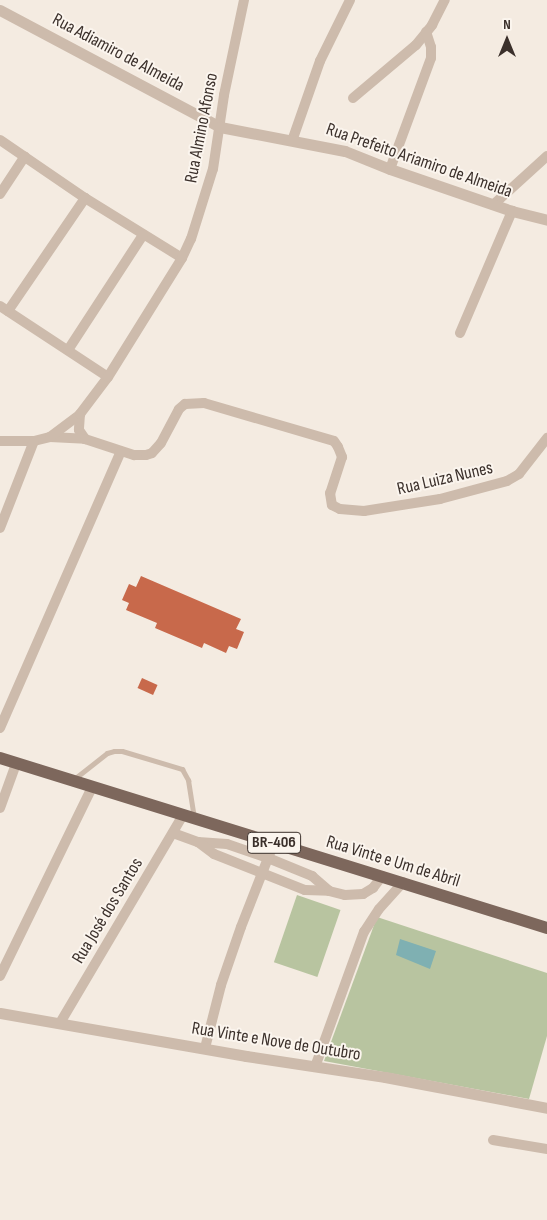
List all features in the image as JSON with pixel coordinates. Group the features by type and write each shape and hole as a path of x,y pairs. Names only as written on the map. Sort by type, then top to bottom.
{"main road":[{"name":"Rua Vinte e Um de Abril","path":"0,758 547,928"}],"street":[{"name":"Rua Almino Afonso","path":"50,437 80,414 108,377 182,258 207,188 244,0"},
{"path":"292,141 320,61 350,0"},
{"path":"353,98 398,61 426,32 445,0"},
{"name":"Rua Adiamiro de Almeida","path":"0,10 220,127"},
{"path":"390,169 431,58 431,47 426,32"},
{"name":"Rua Prefeito Ariamiro de Almeida","path":"220,127 345,151 512,212 547,220"},
{"path":"0,140 85,198 182,258"},
{"path":"0,194 25,156"},
{"path":"493,205 547,156"},
{"path":"85,198 4,309 108,377"},
{"path":"460,332 512,212"},
{"path":"68,350 143,235"},
{"name":"Rua Luiza Nunes","path":"121,451 134,455 152,453 161,443 179,409 185,404 204,403 334,441 342,457 330,493 332,505 340,509 364,511 405,506 507,481 517,476 547,438"},
{"path":"80,414 79,430 85,440"},
{"path":"0,441 34,441 50,437 85,440 121,451 0,728"},
{"path":"0,528 34,441"},
{"path":"0,808 16,764"},
{"path":"0,976 92,787"},
{"name":"Rua José dos Santos","path":"60,1023 173,833 188,817"},
{"path":"173,833 198,842 227,844 268,858 312,876 329,891"},
{"path":"198,842 214,854 306,890 329,891 346,895 363,894 373,888 382,876"},
{"path":"205,1048 221,986 274,843"},
{"path":"315,1067 364,932 379,909 403,882"},
{"name":"Rua Vinte e Nove de Outubro","path":"0,1013 315,1067 385,1077 547,1108"},
{"path":"493,1140 547,1149"}],"lane":[{"path":"72,781 108,753 114,751 122,751 182,769 188,780 188,817"}],"green space":[{"path":"297,895 340,910 317,977 274,962"},
{"path":"377,917 547,973 547,1036 529,1099 324,1061"}],"water":[{"path":"400,939 436,951 430,969 396,955"}],"building":[{"path":"141,576 241,619 236,629 244,632 237,649 229,646 226,653 204,643 202,648 155,628 157,623 126,610 129,603 122,600 129,584 136,587"},
{"path":"142,678 158,685 153,695 138,688"}]}
